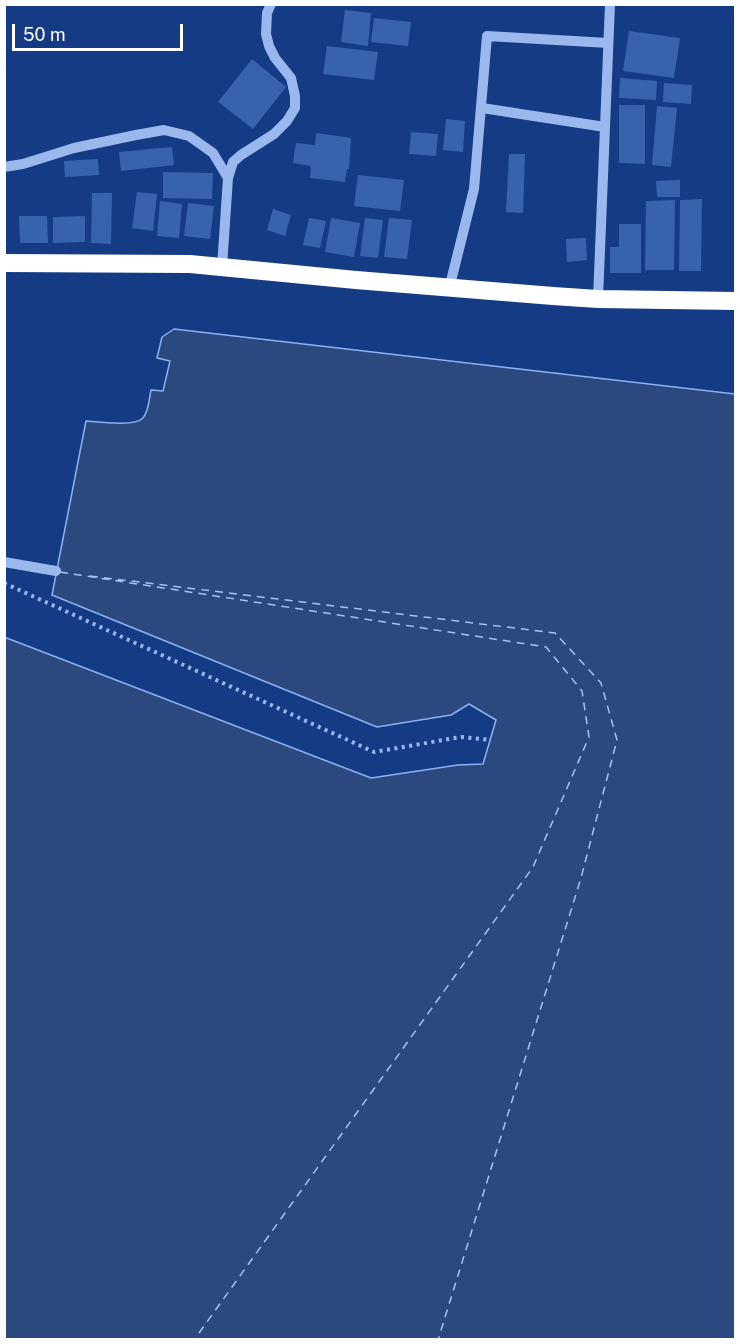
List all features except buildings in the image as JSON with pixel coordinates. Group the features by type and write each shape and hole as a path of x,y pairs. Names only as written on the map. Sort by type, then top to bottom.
{"highway":[{"path":"4,263 190,264 449,289 598,298 735,301"}],"street":[{"path":"222,267 228,178 233,162 274,134 295,108 291,78 275,58 266,34 267,13 271,4"},
{"path":"598,298 610,4"},
{"path":"449,289 474,189 487,36 608,43"},
{"path":"482,108 605,127"},
{"path":"4,167 23,164 74,148 164,130 189,136 213,153 228,178"},
{"path":"4,562 56,572"}],"path":[{"path":"4,583 374,752 461,737 491,740"}],"water":[{"path":"174,329 735,394 735,1339 5,1339 4,637 371,778 458,765 483,764 496,720 469,704 451,715 377,727 52,595 86,421 125,423 139,421 143,418 148,408 151,390 163,391 170,361 157,358 162,337"}],"ferry route":[{"path":"60,572 546,647 582,691 589,737 533,867 194,1340"},
{"path":"90,576 555,633 601,683 617,740 581,878 438,1340"}]}
